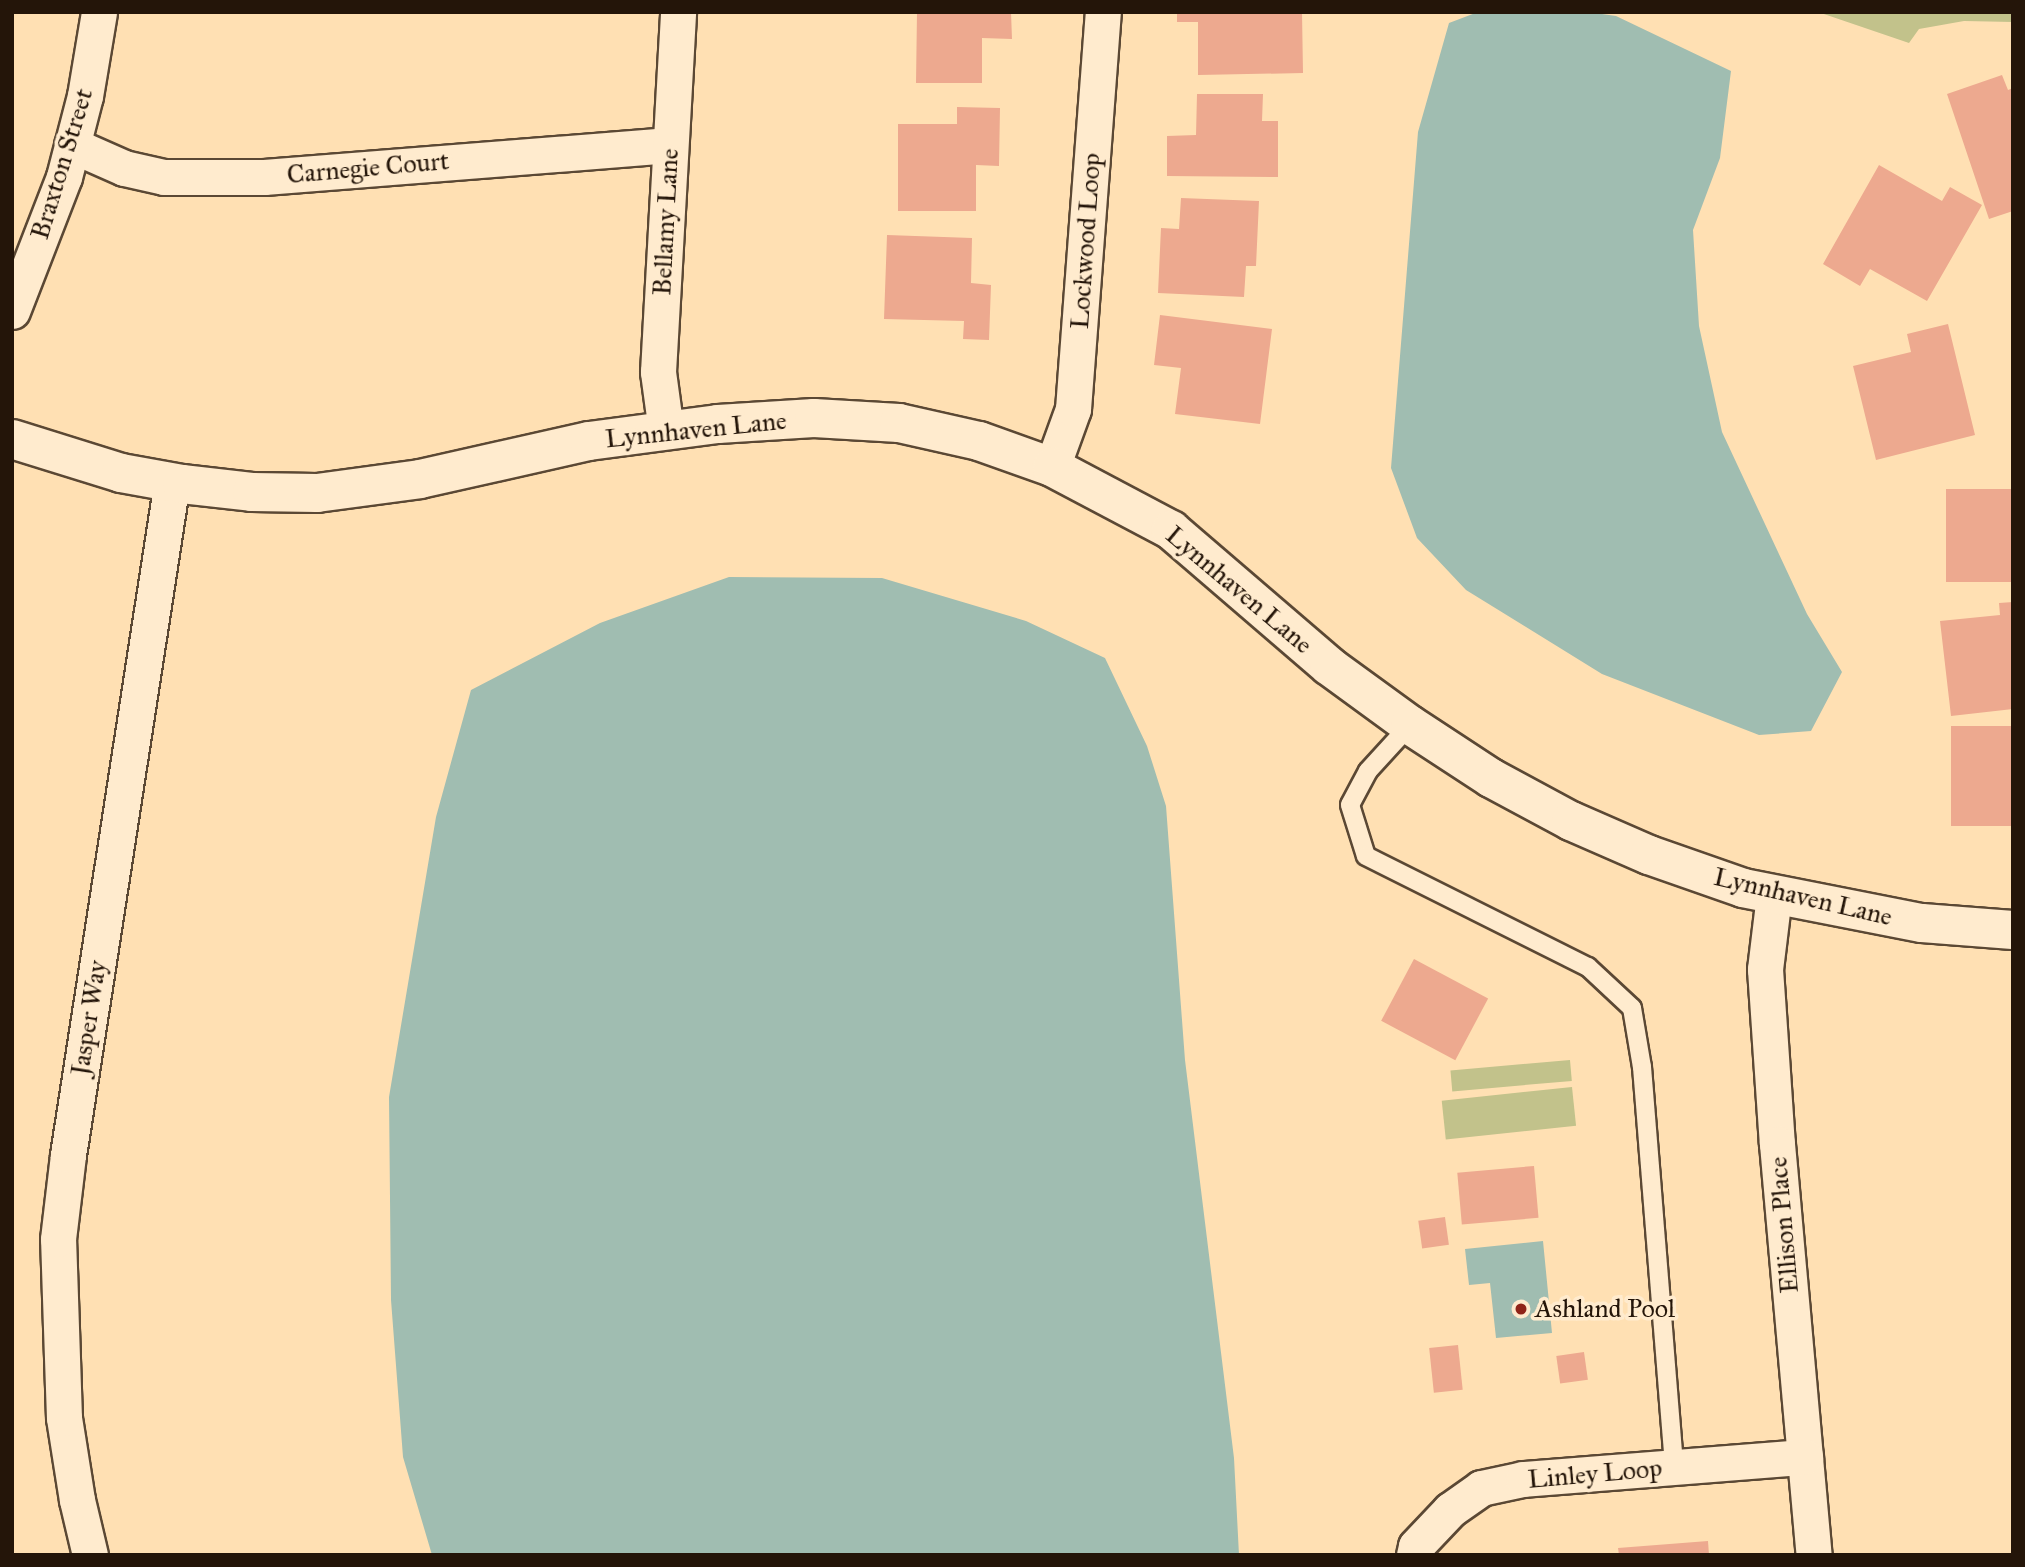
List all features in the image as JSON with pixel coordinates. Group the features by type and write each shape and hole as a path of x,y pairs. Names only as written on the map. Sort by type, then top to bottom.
{"street":[{"name":"Braxton Street","path":"12,312 64,177 85,96 99,12"},
{"name":"Bellamy Lane","path":"666,431 658,372 678,12"},
{"name":"Lockwood Loop","path":"1052,467 1073,409 1103,12"},
{"name":"Carnegie Court","path":"72,145 124,168 164,177 264,177 670,145"},
{"name":"Lynnhaven Lane","path":"12,439 121,473 252,492 317,494 373,487 576,443 718,424 814,418 900,423 979,441 1052,467 1171,530 1329,666 1410,725 1491,778 1571,821 1649,855 1743,888 1922,923 2013,930"},
{"name":"Jasper Way","path":"90,1555 76,1500 64,1418 58,1239 68,1155 173,482"},
{"name":"Ellison Place","path":"1774,895 1765,969 1777,1144 1814,1555"},
{"name":"Linley Loop","path":"1414,1555 1416,1546 1450,1510 1481,1488 1523,1479 1805,1457"}],"lane":[{"path":"1410,725 1368,771 1350,805 1366,856 1588,967 1632,1008 1642,1067 1674,1467"}],"green space":[{"path":"1818,12 2013,12 2013,22 1964,21 1919,29 1909,43"},
{"path":"1570,1060 1572,1081 1452,1091 1450,1070"},
{"path":"1572,1087 1576,1126 1446,1139 1442,1101"}],"shaded area":[{"path":"1478,12 1588,12 1616,16 1731,71 1720,158 1693,230 1699,326 1722,432 1807,614 1842,672 1811,731 1759,735 1602,674 1466,590 1417,538 1391,468 1418,132 1449,23"},
{"path":"729,577 882,578 1026,621 1105,658 1147,746 1166,806 1185,1060 1234,1458 1239,1555 432,1555 403,1457 391,1300 389,1097 436,817 471,690 600,623"},
{"name":"Ashland Pool","path":"1543,1241 1552,1333 1496,1338 1490,1283 1469,1285 1465,1249"}],"building":[{"path":"917,12 1011,12 1012,39 982,38 982,83 916,83"},
{"path":"1177,12 1302,12 1303,73 1198,75 1198,22 1177,22"},
{"path":"2002,75 2008,90 2013,88 2013,211 1989,219 1947,94"},
{"path":"1197,94 1263,94 1262,121 1278,121 1278,177 1167,176 1167,136 1196,135"},
{"path":"957,107 1000,108 999,166 976,165 976,211 898,211 898,124 957,124"},
{"path":"1879,165 1942,201 1950,187 1982,205 1927,301 1870,269 1860,286 1823,264"},
{"path":"1181,198 1259,201 1256,266 1246,266 1244,297 1158,293 1161,228 1179,229"},
{"path":"887,235 972,238 971,283 991,285 989,340 963,339 964,321 884,319"},
{"path":"1160,315 1272,329 1260,424 1175,414 1181,368 1154,365"},
{"path":"1948,324 1975,435 1876,460 1853,366 1911,352 1907,334"},
{"path":"1946,489 2013,489 2013,582 1946,582"},
{"path":"2013,602 2013,709 1951,716 1940,621 2000,615 1999,603"},
{"path":"1951,726 2013,726 2013,826 1951,826"},
{"path":"1414,959 1488,998 1455,1060 1381,1021"},
{"path":"1534,1166 1539,1218 1462,1225 1457,1173"},
{"path":"1445,1217 1449,1245 1422,1248 1418,1221"},
{"path":"1458,1345 1463,1390 1434,1393 1429,1348"},
{"path":"1584,1352 1588,1380 1560,1384 1556,1356"},
{"path":"1708,1541 1709,1555 1619,1555 1618,1548"}],"place":[{"name":"Ashland Pool","path":"1521,1309"}]}
